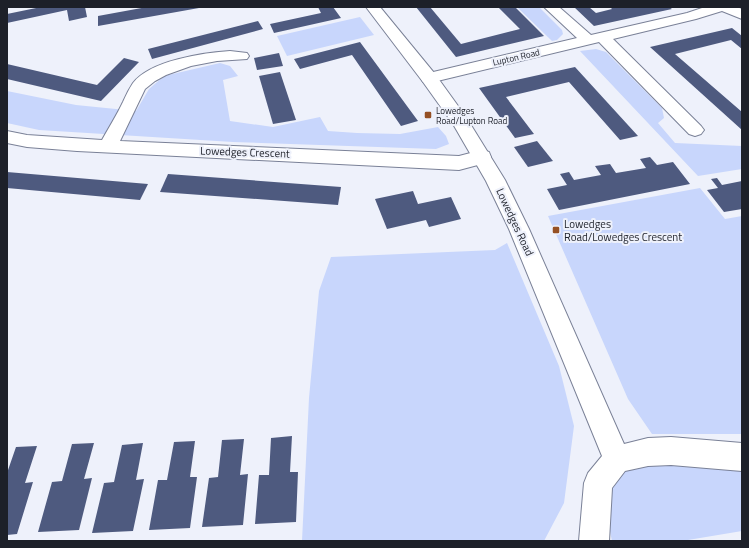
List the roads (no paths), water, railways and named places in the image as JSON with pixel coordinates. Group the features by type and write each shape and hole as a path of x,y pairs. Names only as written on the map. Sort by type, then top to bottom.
{"street":[{"name":"Lowedges Road","path":"374,7 430,78 460,121 482,157 519,229 616,458"},
{"path":"551,7 595,39 695,130"},
{"name":"Lupton Road","path":"430,78 691,16 719,7"},
{"path":"726,7 742,15"},
{"path":"108,146 140,85 150,76 173,66 216,56 231,54 241,56"},
{"name":"Lowedges Crescent","path":"7,137 27,141 108,146 459,162 482,157"},
{"path":"594,541 598,483 616,458 648,452 671,451 742,457"}],"place":[{"name":"Lowedges Road/Lupton Road","path":"428,115"},
{"name":"Lowedges Road/Lowedges Crescent","path":"556,230"}]}
